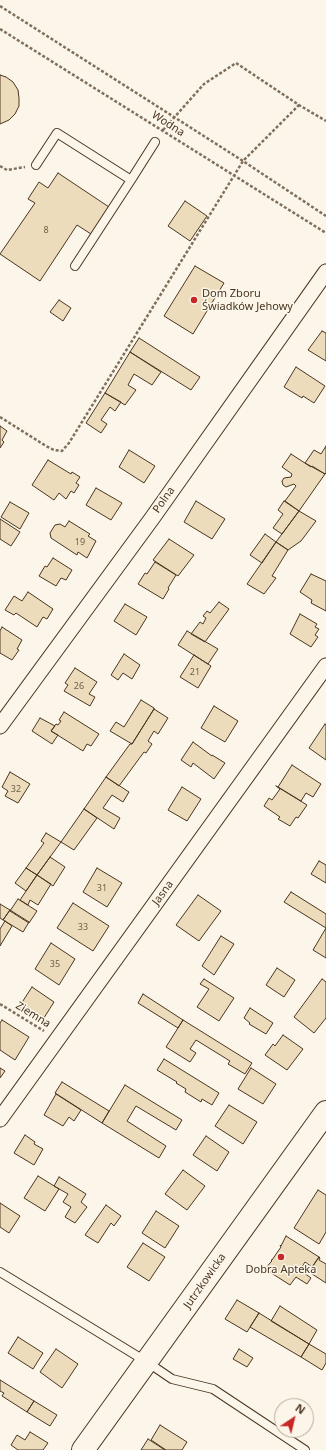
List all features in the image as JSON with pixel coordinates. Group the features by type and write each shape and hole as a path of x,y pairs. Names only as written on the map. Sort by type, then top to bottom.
{"main road":[{"name":"Jutrzkowicka","path":"84,1450 326,1112"}],"street":[{"name":"Polna","path":"0,726 157,510 326,272"},
{"name":"Jasna","path":"0,1119 326,666"}],"lane":[{"path":"36,166 57,133 131,180"},
{"path":"75,266 155,142"},
{"path":"0,1272 147,1362 172,1379 212,1389 305,1450"}],"path":[{"path":"0,6 175,117 326,216"},
{"name":"Wodna","path":"0,29 163,130 234,177 326,233"},
{"path":"163,130 204,84 236,63 326,121"},
{"path":"0,417 54,450 62,450 69,443 243,161 299,105"},
{"path":"0,166 7,170 36,166"},
{"name":"Ziemna","path":"0,1004 57,1040"}],"building":[{"path":"0,75 13,82 18,90 19,106 15,114 9,120 0,124"},
{"path":"58,173 109,207 91,234 77,225 40,281 0,254 35,203 28,199 39,182 48,188"},
{"path":"185,201 207,216 190,241 168,226"},
{"name":"Dom Zboru Świadków Jehowy","path":"195,266 224,283 193,334 164,316"},
{"path":"59,300 71,308 63,321 50,312"},
{"path":"322,331 326,333 326,361 308,350"},
{"path":"139,338 200,377 191,390 130,352"},
{"path":"130,352 161,372 152,385 134,374 128,385 136,390 125,405 105,393"},
{"path":"296,367 325,386 314,403 303,396 302,398 284,387"},
{"path":"105,393 121,402 115,411 110,407 101,420 107,424 101,433 86,423"},
{"path":"0,426 7,431 2,440 4,442 0,448"},
{"path":"326,446 325,474 305,463 314,450 321,454"},
{"path":"129,450 155,466 144,483 119,467"},
{"path":"291,454 325,474 299,511 285,501 296,486 294,484 286,487 283,485 282,481 284,478 291,477 292,474 282,467"},
{"path":"48,460 71,474 72,472 80,477 76,483 79,485 74,493 71,491 66,499 59,493 54,500 32,485"},
{"path":"96,488 122,503 111,520 86,505"},
{"path":"196,501 225,519 212,539 184,522"},
{"path":"284,501 299,511 282,534 273,528 283,514 278,510"},
{"path":"10,502 29,513 20,529 1,517"},
{"path":"299,511 316,521 301,541 288,550 276,542"},
{"path":"0,519 20,532 11,546 0,539"},
{"path":"69,521 90,534 88,536 96,541 87,558 78,552 77,555 51,538 50,533 55,525 60,524 65,527"},
{"path":"265,534 276,542 262,563 250,555"},
{"path":"169,539 194,555 178,576 153,560"},
{"path":"276,542 288,550 272,576 276,578 264,594 247,584"},
{"path":"53,558 72,570 66,580 61,578 56,586 39,576 45,566 47,567"},
{"path":"155,562 176,575 163,599 138,584"},
{"path":"311,574 326,581 326,611 311,603 312,600 300,592"},
{"path":"28,592 53,609 47,619 43,617 37,627 16,613 14,615 5,610 14,596 22,601"},
{"path":"219,602 229,609 205,642 191,634 200,622 203,624 206,618 203,616 207,611 210,613"},
{"path":"125,604 147,617 136,635 114,621"},
{"path":"300,614 317,624 315,627 319,629 315,635 318,637 311,647 290,634"},
{"path":"2,627 22,640 17,649 19,650 12,660 0,653 0,631"},
{"path":"187,631 218,649 208,664 178,645"},
{"path":"124,654 140,665 132,679 123,673 118,680 111,675"},
{"path":"194,655 211,666 198,688 180,677"},
{"path":"75,668 97,682 89,694 95,697 90,706 64,691 68,685 65,683"},
{"path":"141,700 154,709 132,744 110,731 116,722 124,727"},
{"path":"214,706 238,721 225,742 201,728"},
{"path":"154,709 168,718 158,734 154,731 148,741 152,744 146,753 144,752 119,786 106,777 130,744 132,744"},
{"path":"64,712 99,734 91,746 87,744 83,751 51,731 56,724 58,725 61,721 59,720"},
{"path":"40,718 55,726 51,731 58,735 52,744 32,731"},
{"path":"325,724 326,725 326,760 309,748"},
{"path":"193,742 212,756 225,763 214,779 193,763 191,767 181,760"},
{"path":"292,765 321,784 313,797 306,793 301,801 278,787"},
{"path":"10,772 30,784 18,803 5,796 8,791 2,787"},
{"path":"106,777 129,792 123,802 112,795 103,808 120,818 114,829 84,809"},
{"path":"276,786 307,805 290,826 278,819 280,817 264,806 269,798 272,800 280,789"},
{"path":"182,787 201,799 187,821 168,810"},
{"path":"84,809 97,818 74,850 61,842"},
{"path":"46,833 61,842 37,875 26,868 44,843 41,841"},
{"path":"50,857 65,867 53,886 37,875"},
{"path":"319,861 326,865 326,883 311,874"},
{"path":"26,868 37,875 26,891 15,883"},
{"path":"97,868 122,883 107,907 83,892"},
{"path":"37,875 51,884 38,905 30,900 28,905 20,900"},
{"path":"291,892 326,914 326,928 284,902"},
{"path":"198,895 221,911 199,941 176,925"},
{"path":"18,899 37,911 29,923 10,911"},
{"path":"73,903 109,926 93,951 57,928"},
{"path":"0,904 10,910 3,920 0,918"},
{"path":"10,910 29,922 23,932 3,920"},
{"path":"5,921 12,926 0,946 0,929"},
{"path":"326,928 326,958 313,950"},
{"path":"221,936 234,944 214,975 202,966"},
{"path":"51,943 75,959 59,985 35,969"},
{"path":"277,968 295,980 284,997 266,985"},
{"path":"204,979 234,998 219,1021 197,1007 209,989 200,984"},
{"path":"322,979 326,982 326,1018 314,1033 294,1017"},
{"path":"32,987 54,1002 42,1021 19,1007"},
{"path":"143,994 183,1020 178,1028 138,1003"},
{"path":"250,1008 273,1023 266,1034 249,1024 250,1023 244,1018"},
{"path":"2,1020 29,1037 15,1060 0,1050 0,1023"},
{"path":"183,1020 252,1063 245,1074 228,1064 230,1061 196,1040 190,1049 196,1053 190,1062 166,1047"},
{"path":"283,1035 303,1049 287,1070 265,1055 273,1044 275,1046"},
{"path":"164,1059 219,1093 212,1105 202,1099 201,1102 185,1092 186,1089 157,1070"},
{"path":"0,1068 5,1071 0,1078"},
{"path":"251,1068 276,1084 263,1104 238,1089"},
{"path":"62,1082 109,1111 102,1123 55,1093"},
{"path":"125,1085 182,1120 176,1130 136,1106 127,1121 166,1146 159,1158 102,1123"},
{"path":"56,1094 81,1110 74,1121 69,1117 63,1126 44,1115"},
{"path":"229,1105 257,1122 243,1144 215,1126"},
{"path":"25,1135 35,1142 34,1144 43,1149 34,1165 14,1153"},
{"path":"206,1136 229,1152 217,1171 193,1155"},
{"path":"183,1170 205,1186 187,1210 165,1194"},
{"path":"38,1176 59,1189 45,1211 24,1198"},
{"path":"59,1177 86,1194 81,1202 87,1207 75,1223 65,1217 71,1207 63,1202 68,1194 54,1186"},
{"path":"318,1190 326,1195 326,1232 319,1244 294,1228"},
{"path":"0,1203 20,1216 9,1233 0,1227"},
{"path":"106,1205 121,1216 114,1226 111,1223 98,1243 85,1235"},
{"path":"156,1211 179,1226 165,1248 142,1233"},
{"path":"286,1236 319,1257 312,1267 305,1262 300,1270 311,1278 307,1284 296,1277 290,1285 265,1269 281,1247 280,1245 281,1246"},
{"path":"143,1243 165,1257 149,1281 127,1267"},
{"path":"319,1257 319,1260 326,1264 326,1283 309,1272"},
{"path":"237,1300 259,1313 247,1332 225,1319"},
{"path":"280,1306 317,1330 309,1344 271,1321"},
{"path":"259,1313 309,1344 301,1357 250,1327"},
{"path":"18,1337 43,1353 33,1369 8,1353"},
{"path":"309,1344 326,1354 326,1363 322,1370 301,1357"},
{"path":"56,1349 78,1364 62,1388 40,1372"},
{"path":"239,1349 253,1358 247,1367 233,1359"},
{"path":"0,1380 34,1401 27,1412 2,1396 4,1393 0,1391"},
{"path":"34,1401 57,1415 50,1426 27,1412"},
{"path":"160,1425 187,1442 182,1450 166,1450 151,1440"},
{"path":"30,1432 48,1443 43,1450 18,1450 11,1445 17,1435 25,1440"},
{"path":"148,1439 165,1450 141,1450"}],"place":[{"name":"Dom Zboru Świadków Jehowy","path":"194,300"},
{"name":"Dobra Apteka","path":"281,1257"}]}
